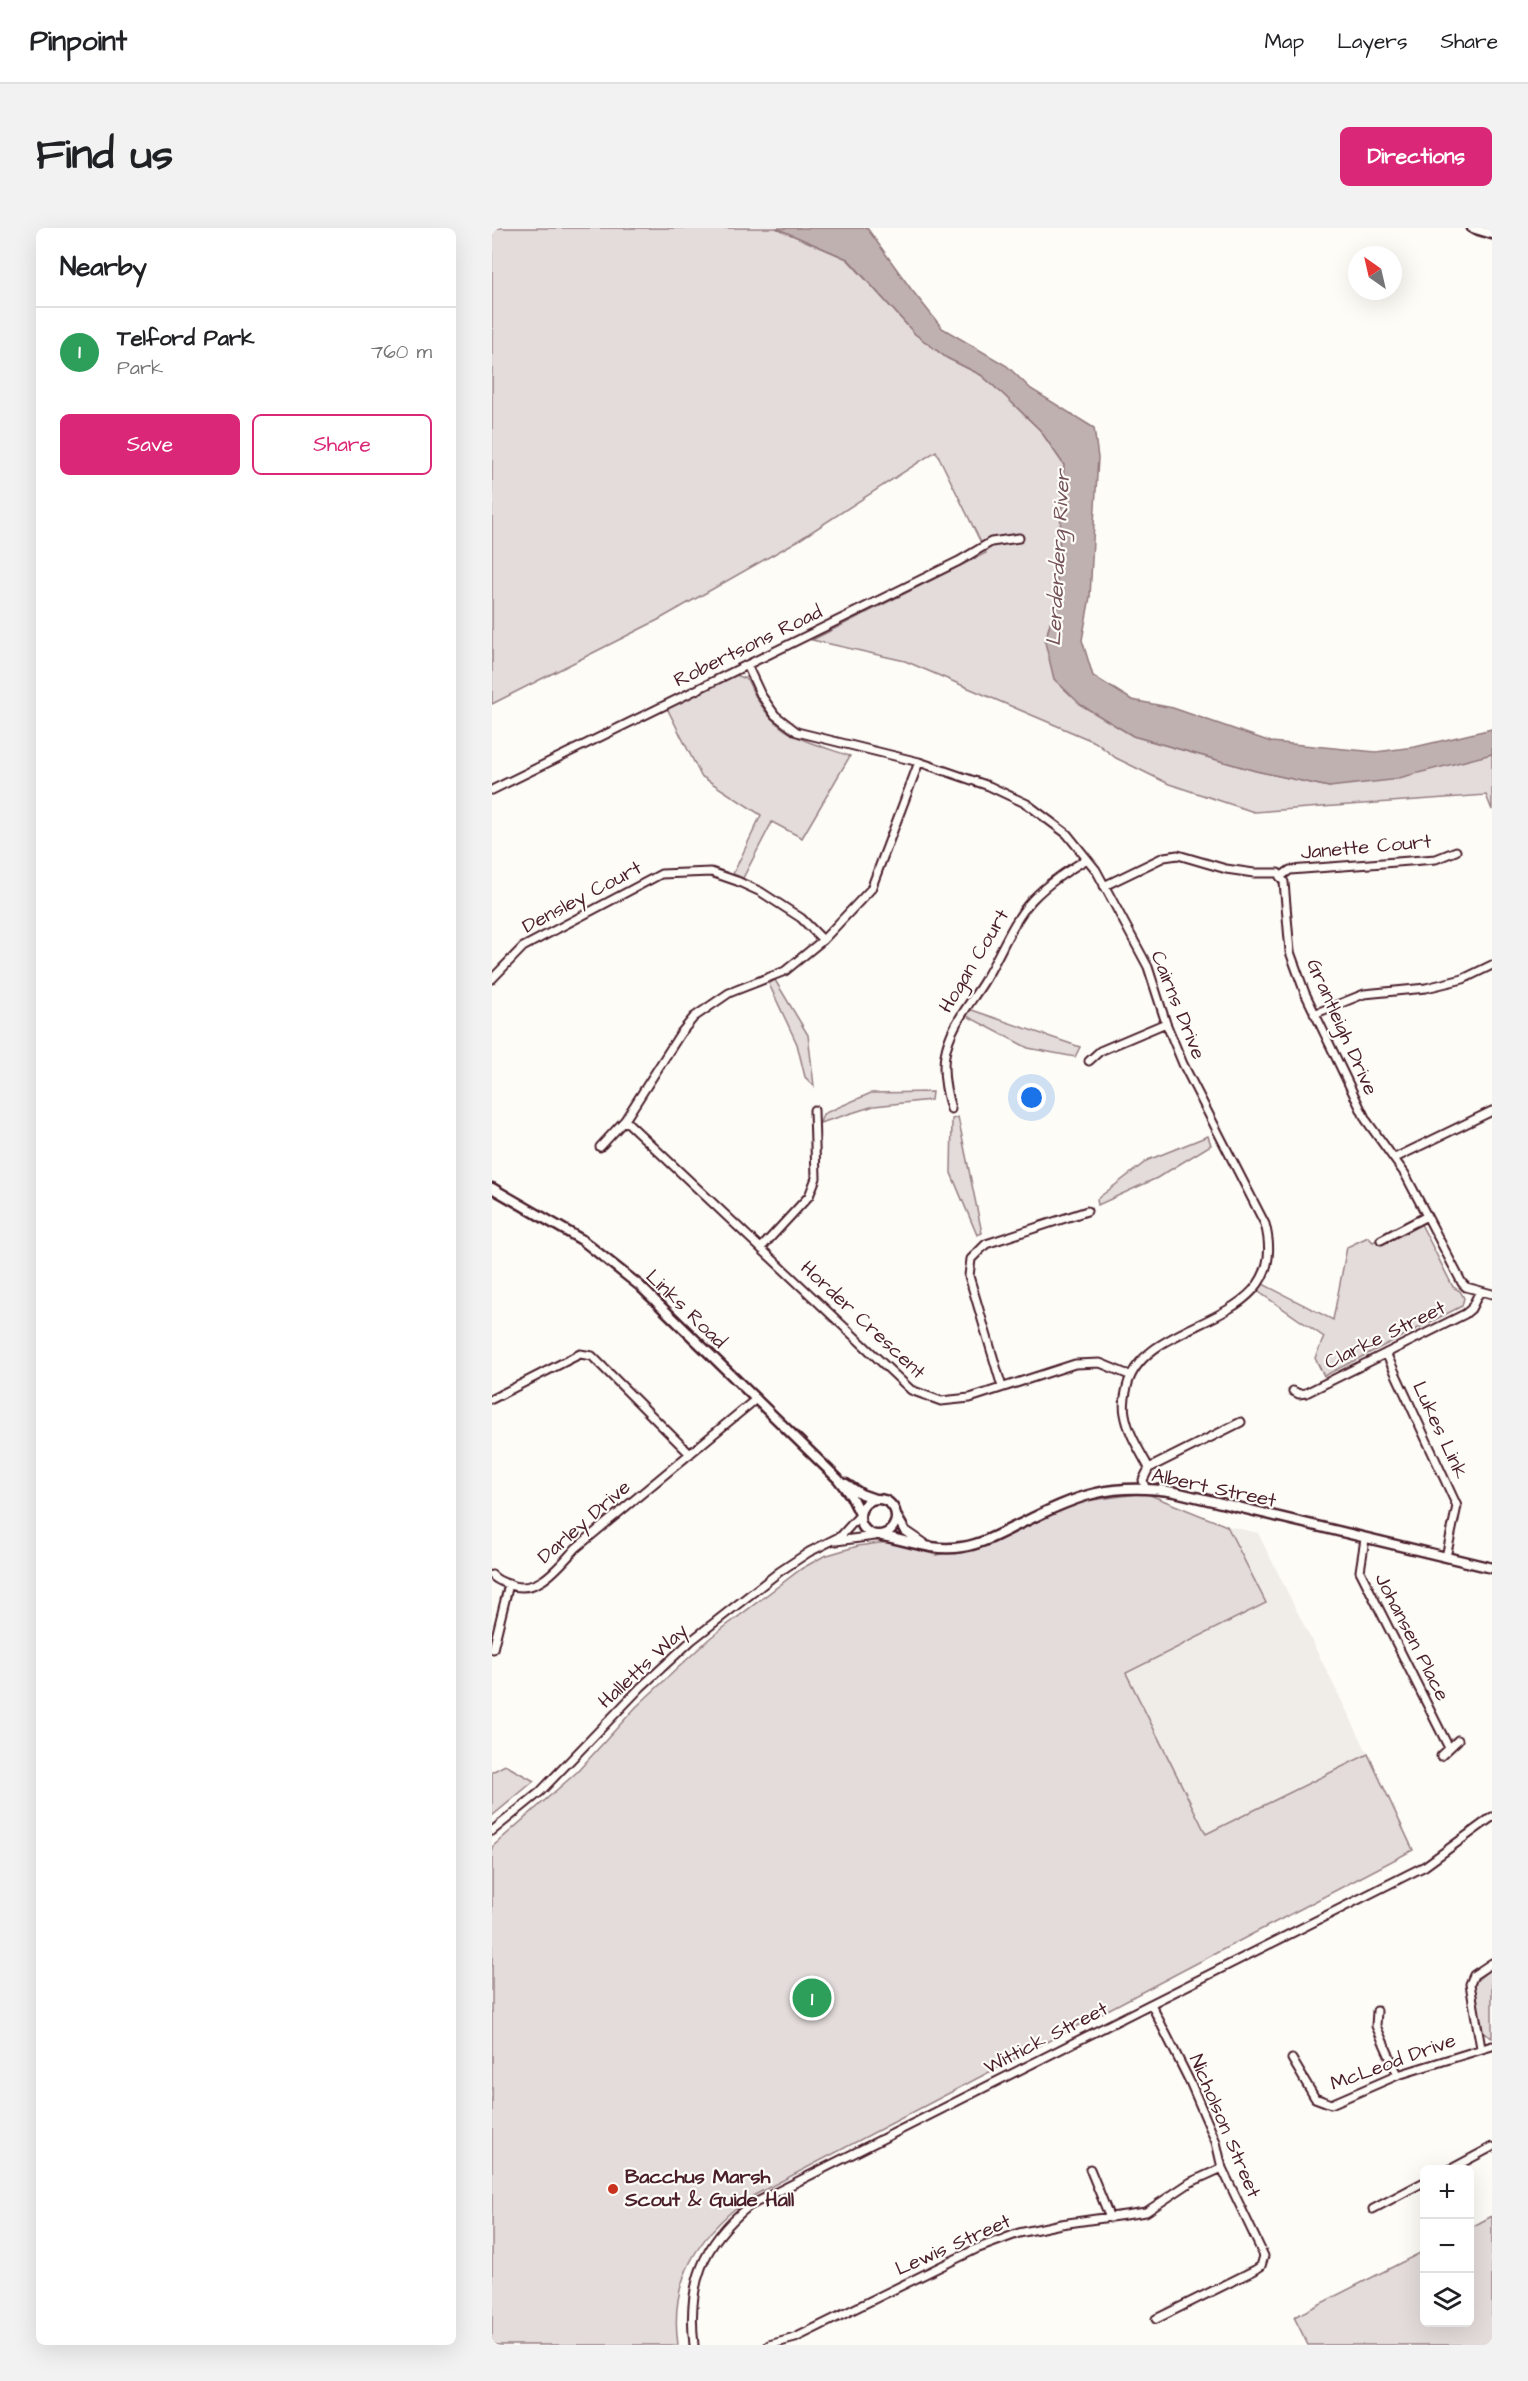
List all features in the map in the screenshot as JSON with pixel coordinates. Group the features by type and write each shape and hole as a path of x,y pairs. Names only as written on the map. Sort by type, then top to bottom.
{"street":[{"path":"1472,228 1492,234"},
{"name":"Robertsons Road","path":"492,790 959,561 991,542 1019,538"},
{"name":"Cairns Drive","path":"747,665 761,695 775,715 796,732 820,740 919,762 989,786 1027,804 1067,834 1087,859 1104,886 1148,967 1182,1064 1266,1224 1269,1249 1266,1265 1249,1296 1237,1306 1156,1348 1141,1360 1130,1375"},
{"path":"600,1147 625,1120 680,1034 694,1017 729,993 785,971 823,940 871,889 919,762"},
{"name":"Janette Court","path":"1280,877 1290,870 1436,859 1456,851"},
{"path":"1104,886 1164,857 1178,855 1226,869 1254,873 1278,873 1280,877"},
{"name":"Hogan Court","path":"951,1109 946,1093 944,1069 945,1055 954,1027 983,983 1030,902 1057,878 1087,859"},
{"name":"Densley Court","path":"492,978 523,946 661,874 711,872 737,881 761,892 801,918 823,940"},
{"name":"Grantleigh Drive","path":"1280,877 1284,882 1290,952 1314,1014 1366,1120 1395,1158 1462,1283 1466,1287 1492,1294"},
{"path":"1314,1014 1364,994 1426,988 1463,979 1492,965"},
{"path":"1089,1061 1100,1051 1166,1023"},
{"path":"761,1248 809,1196 816,1178 814,1110"},
{"path":"1395,1158 1492,1111"},
{"name":"Horder Crescent","path":"625,1120 911,1390 920,1395 948,1401 970,1398 1075,1364 1100,1363 1130,1375"},
{"name":"Links Road","path":"492,1188 582,1240 640,1286 838,1479 852,1496 860,1514"},
{"path":"1002,1387 969,1276 971,1259 986,1244 1087,1211"},
{"path":"1381,1240 1427,1216"},
{"name":"Clarke Street","path":"1293,1392 1306,1393 1468,1312 1480,1291"},
{"name":"Lukes Link","path":"1386,1353 1457,1506 1446,1557"},
{"path":"492,1399 580,1354 592,1356 690,1454"},
{"path":"1130,1375 1124,1398 1124,1413 1149,1468"},
{"name":"Darley Drive","path":"492,1575 515,1587 536,1585 576,1548 756,1399"},
{"path":"1144,1488 1143,1480 1149,1468 1241,1422"},
{"name":"Links Road","path":"838,1479 861,1494 875,1499"},
{"name":"Albert Street","path":"878,1536 935,1549 964,1547 987,1540 1086,1495 1117,1489 1144,1488 1175,1492 1492,1568"},
{"path":"897,1517 893,1529 878,1536 864,1529 860,1514 864,1505 875,1499 885,1500 892,1504 905,1531 918,1542 935,1549"},
{"name":"Halletts Way","path":"492,1831 540,1792 641,1688 692,1640 779,1572 809,1552 831,1542 850,1528 860,1514"},
{"name":"Halletts Way","path":"831,1542 878,1536"},
{"name":"Johansen Place","path":"1365,1539 1360,1571 1449,1748"},
{"path":"493,1649 509,1584"},
{"path":"1441,1756 1458,1740"},
{"name":"Wittick Street","path":"694,2345 693,2292 709,2250 732,2220 749,2206 1425,1866 1492,1817"},
{"path":"1481,2048 1470,1984 1474,1975 1492,1963"},
{"name":"Nicholson Street","path":"1151,2004 1200,2104 1216,2142 1222,2168 1263,2249 1263,2262 1255,2270 1156,2319"},
{"path":"1377,2011 1376,2026 1398,2074"},
{"name":"McLeod Drive","path":"1293,2059 1315,2098 1331,2104 1398,2074 1492,2046"},
{"path":"1457,2165 1492,2147"},
{"name":"Lewis Street","path":"769,2345 795,2338 976,2249 1018,2233 1060,2224 1146,2212 1191,2182 1222,2168"},
{"path":"1090,2169 1110,2218"},
{"path":"1373,2208 1420,2184"}],"shaded area":[{"path":"492,228 776,228 847,259 915,334 947,358 981,375 1004,395 1040,430 1064,465 1056,601 1045,642 1081,705 1133,736 1256,771 1329,787 1492,754 1492,810 1486,795 1254,812 1169,784 1116,758 1095,742 905,661 812,640 986,553 936,451 799,540 658,620 492,704"},
{"path":"776,228 867,228 942,328 1007,366 1031,389 1094,428 1098,458 1090,597 1082,640 1093,676 1132,700 1173,708 1271,742 1376,752 1415,747 1492,729 1492,754 1391,780 1329,787 1256,771 1133,736 1081,705 1054,679 1045,642 1056,601 1064,465 1040,430 1004,395 981,375 947,358 915,334 848,259"},
{"path":"736,675 747,679 766,712 788,732 850,756 802,838 772,822 743,878 733,874 761,815 701,776 667,708"},
{"path":"775,980 808,1035 814,1086 805,1077 797,1044 769,984"},
{"path":"966,1008 1080,1047 1075,1057 1028,1048 963,1014"},
{"path":"932,1092 931,1100 874,1106 820,1123 823,1114 871,1093"},
{"path":"958,1117 982,1233 977,1235 951,1173 952,1119"},
{"path":"1208,1136 1211,1145 1157,1178 1098,1205 1097,1199 1148,1160"},
{"path":"1415,1222 1421,1224 1453,1287 1460,1291 1464,1298 1462,1306 1324,1376 1315,1358 1324,1337 1256,1290 1261,1283 1333,1320 1347,1247 1368,1237 1373,1242"},
{"path":"1145,1493 1227,1526 1266,1603 1126,1673 1206,1834 1368,1754 1413,1850 747,2199 714,2229 690,2262 678,2300 676,2322 678,2345 492,2345 492,1847 577,1772 636,1707 710,1638 801,1569 824,1556 858,1546 894,1542 936,1555 988,1546 1077,1502"},
{"path":"1227,1526 1258,1533 1368,1754 1206,1834 1125,1673 1265,1604"},
{"path":"505,1765 534,1781 492,1816 492,1772"},
{"path":"1492,1968 1492,2038 1483,2033 1474,1996 1476,1981"},
{"path":"1492,2216 1492,2345 1308,2345 1294,2317 1420,2253 1420,2327 1474,2327 1474,2226"}],"place":[{"name":"Telford Park","path":"812,1998"},
{"name":"Bacchus Marsh Scout & Guide Hall","path":"613,2189"}],"water label":[{"name":"Lerderderg River","path":"1058,558"}]}
